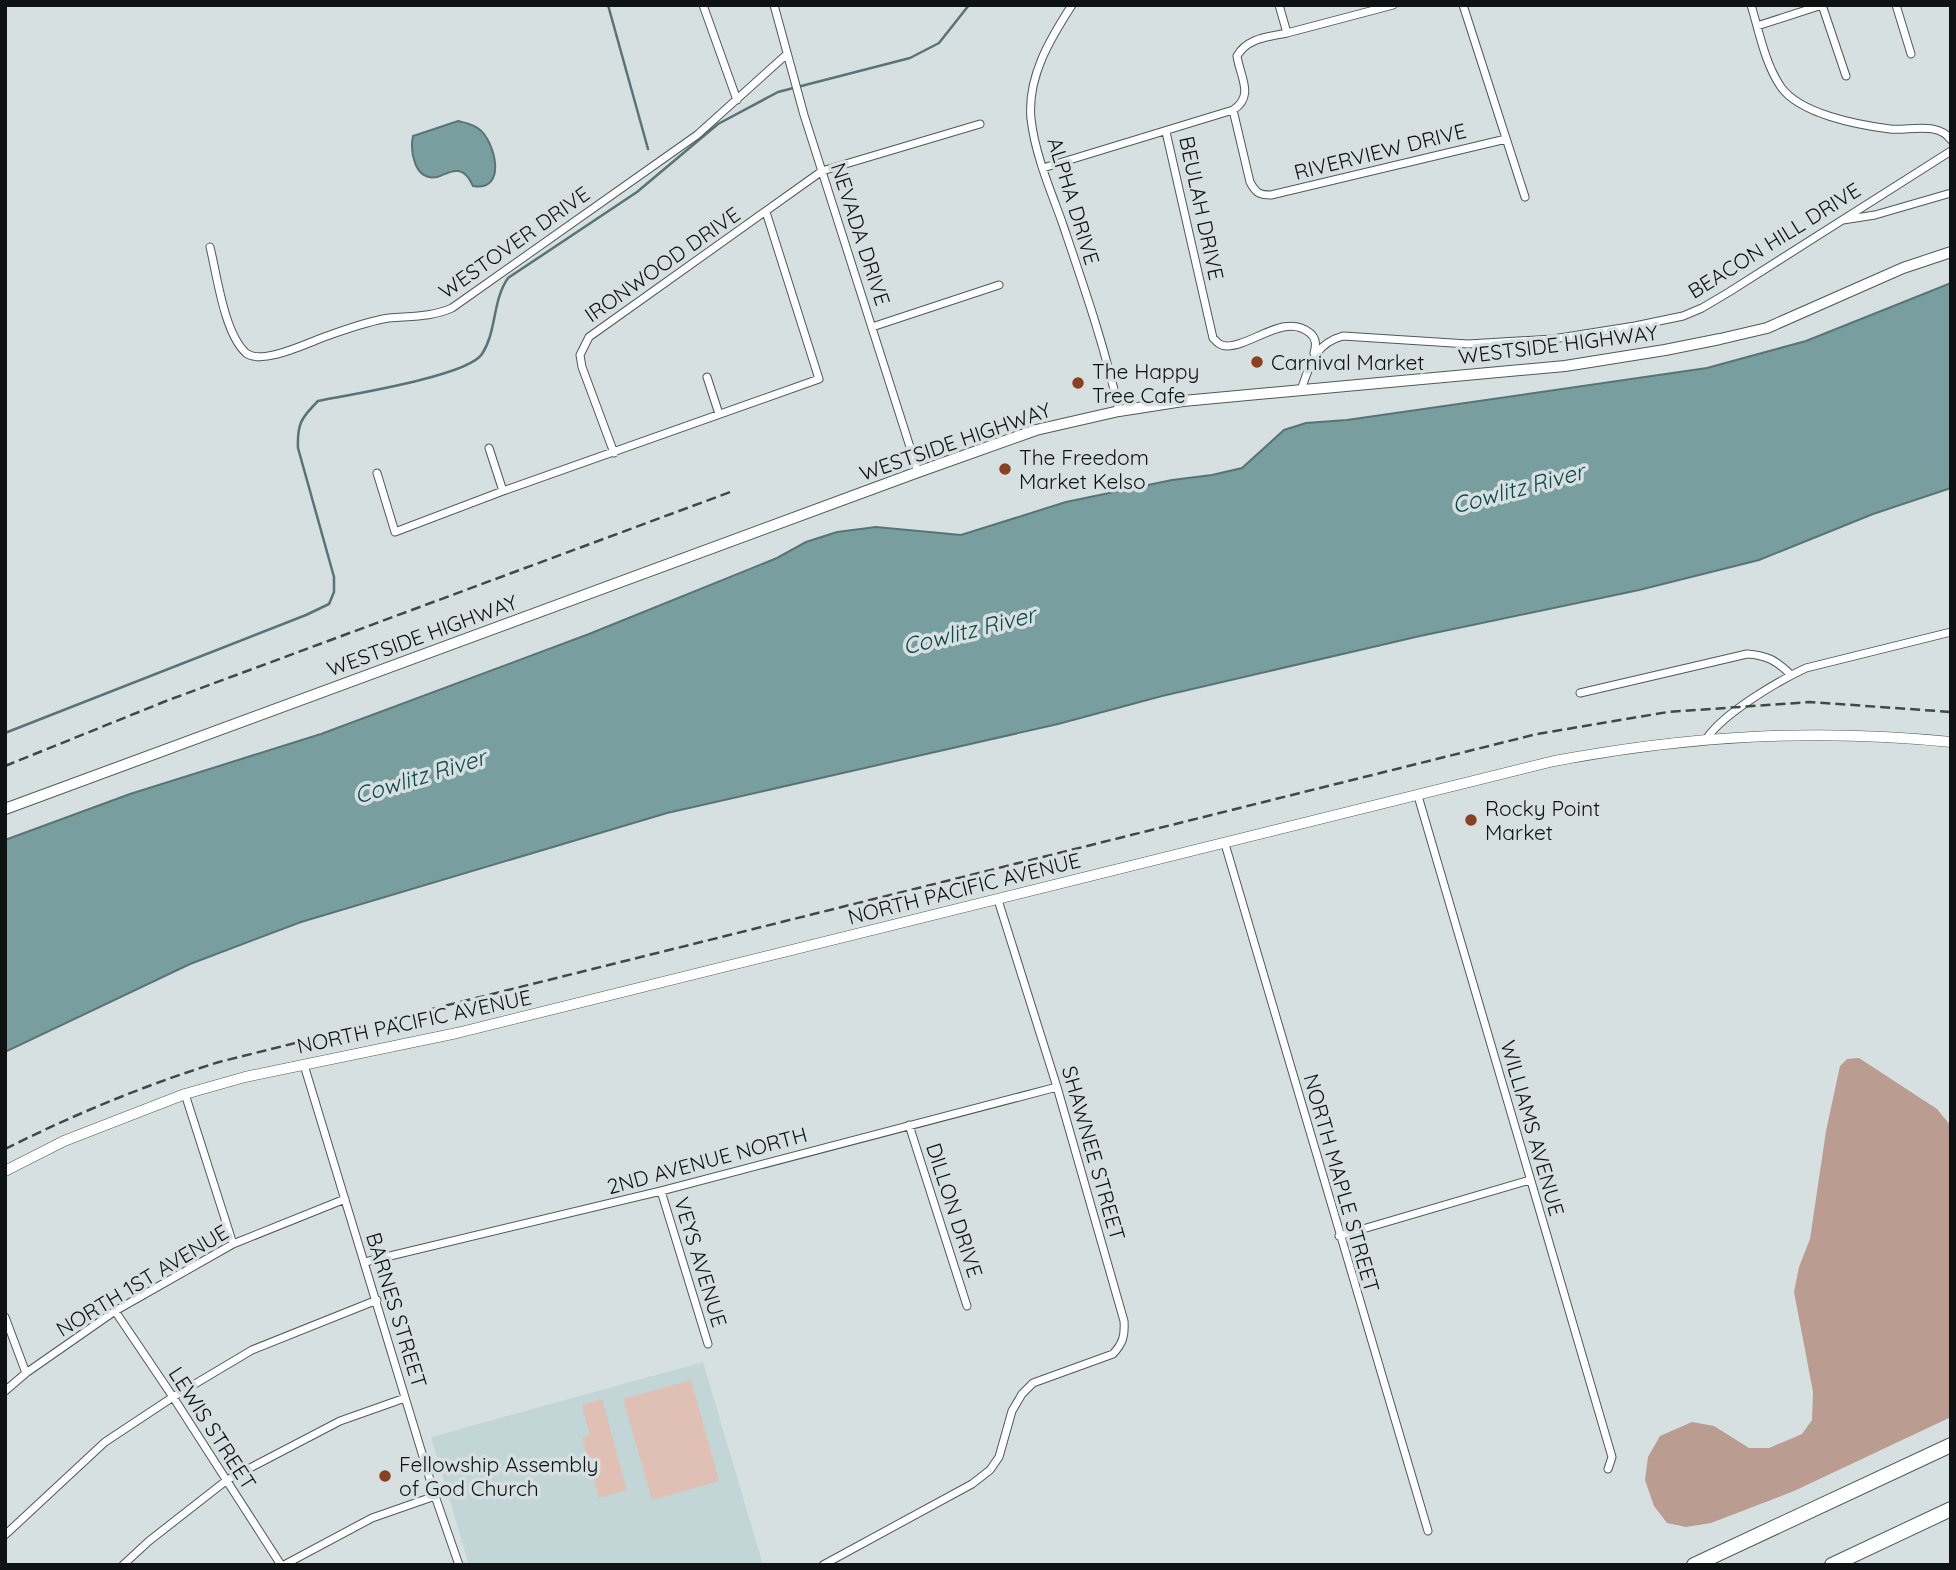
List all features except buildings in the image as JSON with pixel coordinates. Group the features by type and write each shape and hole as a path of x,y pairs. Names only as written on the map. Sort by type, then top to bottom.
{"highway":[{"path":"1694,1565 1951,1445"},
{"path":"1832,1565 1951,1509"}],"main road":[{"name":"WESTSIDE HIGHWAY","path":"5,809 1036,430 1119,411 1183,401 1564,366 1665,350 1767,328 1903,268 1951,251"}],"street":[{"path":"703,5 737,100"},
{"name":"NEVADA DRIVE","path":"774,5 822,171 918,472"},
{"name":"ALPHA DRIVE","path":"1072,5 1045,50 1035,76 1031,118 1043,168 1110,369 1119,411"},
{"path":"1279,5 1287,33"},
{"path":"1233,110 1246,97 1237,56 1242,48 1257,39 1344,20 1393,5"},
{"path":"1463,5 1525,197"},
{"path":"1751,5 1772,68 1781,87 1797,103 1821,113 1892,129 1935,129 1951,140"},
{"path":"1757,26 1822,5 1846,76"},
{"path":"1896,5 1911,54"},
{"name":"WESTOVER DRIVE","path":"210,247 226,313 237,342 248,355 265,358 350,328 388,318 438,315 453,308 697,135 787,54"},
{"name":"RIVERVIEW DRIVE","path":"1233,110 1250,182 1255,192 1261,195 1272,195 1506,139"},
{"name":"BEULAH DRIVE","path":"1233,110 1166,132 1213,338 1219,344 1227,346 1265,332 1292,327 1305,330 1313,336 1316,343 1314,354"},
{"name":"IRONWOOD DRIVE","path":"614,453 582,367 580,355 589,337 822,171 980,124"},
{"path":"1043,168 1166,132"},
{"name":"BEACON HILL DRIVE","path":"1314,354 1324,344 1343,336 1468,344 1553,339 1660,322 1702,308 1951,151"},
{"path":"1839,221 1875,215 1951,193"},
{"path":"377,473 395,532 819,379 766,212"},
{"path":"872,327 999,285"},
{"path":"1301,390 1314,354"},
{"path":"707,377 719,414"},
{"path":"489,448 503,491"},
{"path":"1707,738 1727,717 1791,675 1823,663 1951,632"},
{"path":"1580,692 1747,654 1763,655 1778,661 1791,675"},
{"name":"NORTH PACIFIC AVENUE","path":"5,1171 64,1141 185,1094 245,1077 457,1033 1553,761 1707,738 1848,734 1951,742"},
{"name":"WILLIAMS AVENUE","path":"1418,796 1612,1457 1608,1469"},
{"name":"NORTH MAPLE STREET","path":"1224,844 1428,1531"},
{"name":"SHAWNEE STREET","path":"823,1565 972,1484 990,1470 999,1457 1012,1410 1032,1383 1112,1354 1120,1346 1125,1334 1124,1321 1057,1087 998,900"},
{"name":"BARNES STREET","path":"304,1065 435,1496 459,1565"},
{"name":"2ND AVENUE NORTH","path":"365,1262 661,1191 1057,1087"},
{"path":"185,1094 233,1244"},
{"name":"DILLON DRIVE","path":"909,1125 967,1306"},
{"path":"1339,1236 1530,1180"},
{"name":"VEYS AVENUE","path":"661,1191 708,1344"},
{"name":"NORTH 1ST AVENUE","path":"5,1391 26,1373 115,1311 233,1244 345,1199"},
{"path":"5,1535 105,1443 173,1396 252,1350 377,1300"},
{"name":"LEWIS STREET","path":"115,1311 282,1565"},
{"path":"5,1317 26,1373"},
{"path":"123,1565 226,1480 341,1421 405,1398"},
{"path":"282,1565 372,1518 435,1496"}],"shaded area":[{"path":"1859,1058 1937,1109 1951,1126 1951,1417 1794,1491 1711,1523 1686,1527 1667,1523 1654,1506 1645,1480 1648,1457 1660,1436 1692,1422 1714,1426 1749,1448 1769,1448 1802,1434 1812,1420 1813,1392 1794,1292 1799,1267 1810,1239 1826,1131 1840,1066 1847,1059"},
{"path":"703,1362 763,1565 469,1565 431,1437"},
{"path":"691,1380 719,1481 652,1500 623,1399"},
{"path":"602,1399 627,1490 599,1498 582,1438 590,1435 582,1405"}],"water":[{"path":"458,121 477,127 490,144 495,164 494,174 491,181 484,186 473,186 465,175 458,171 429,177 415,164 413,136"},
{"name":"Cowlitz River","path":"1951,283 1951,488 1873,514 1759,560 1639,590 1420,636 1162,696 1058,724 667,813 301,922 190,964 5,1052 5,840 130,794 321,734 589,634 777,558 806,542 837,532 876,527 961,535 1066,502 1242,468 1284,430 1306,423 1347,420 1707,368 1806,341"}],"waterway":[{"path":"608,5 648,149"},
{"path":"5,733 329,604 334,592 334,577 298,448 301,422 318,401 432,377 472,362 482,354 487,345 499,296 508,278 637,192 718,124 778,92 910,58 939,43 969,5"}],"railway":[{"path":"5,766 166,701 733,491"},
{"path":"5,1149 110,1101 219,1062 1537,734 1668,712 1810,702 1951,712"}],"place":[{"name":"Carnival Market","path":"1257,362"},
{"name":"The Happy Tree Cafe","path":"1078,383"},
{"name":"The Freedom Market Kelso","path":"1005,469"},
{"name":"Rocky Point Market","path":"1471,820"},
{"name":"Fellowship Assembly of God Church","path":"385,1476"}]}
